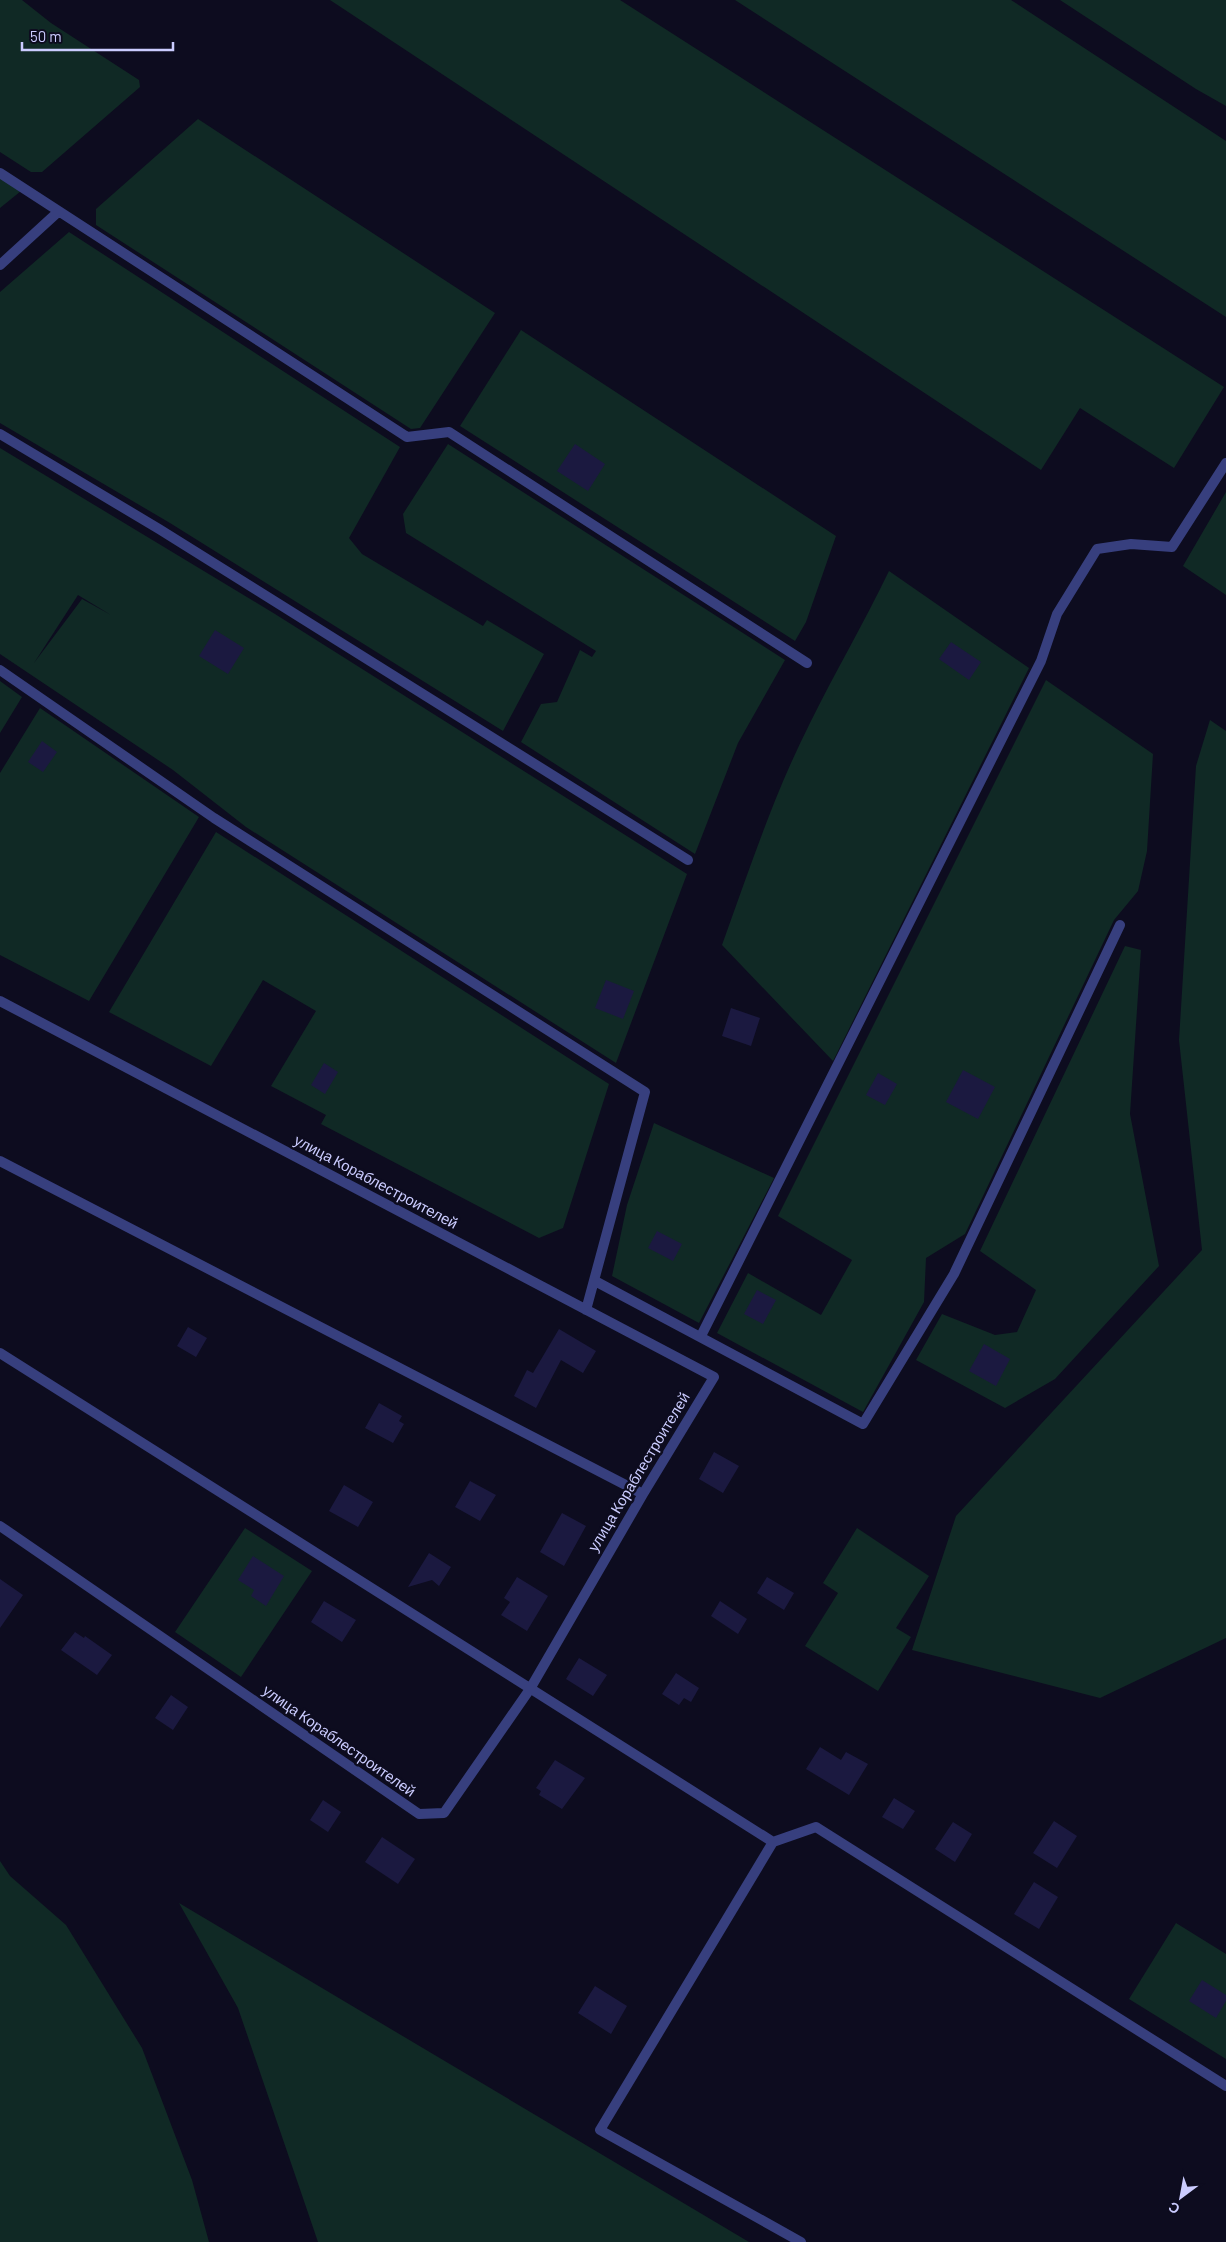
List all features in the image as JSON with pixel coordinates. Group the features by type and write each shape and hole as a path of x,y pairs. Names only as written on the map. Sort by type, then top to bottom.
{"street":[{"path":"0,173 407,437 449,432 807,663"},
{"path":"0,265 58,212"},
{"path":"0,434 158,530 688,860"},
{"path":"700,1336 1041,661 1057,614 1096,549 1131,544 1172,547 1226,463"},
{"path":"0,670 214,818 645,1092 586,1310"},
{"path":"595,1281 863,1424 954,1274 1120,925"},
{"name":"улица Кораблестроителей","path":"0,1001 714,1377 643,1494 530,1689 444,1813 419,1814 0,1526"},
{"path":"0,1161 643,1494"},
{"path":"0,1354 773,1842"},
{"path":"801,2242 600,2130 773,1842 816,1827 1226,2086"}],"green space":[{"path":"0,0 22,0 51,23 139,80 140,87 42,172 31,172 0,152"},
{"path":"330,0 620,0 1224,387 1174,468 1080,408 1041,470"},
{"path":"735,0 1011,0 1226,141 1226,317"},
{"path":"1060,0 1226,0 1226,106 1196,89"},
{"path":"198,119 495,313 420,428 411,429 96,225 96,209"},
{"path":"0,177 21,191 0,208"},
{"path":"69,232 400,447 349,538 362,554 483,626 487,620 544,654 503,731 170,523 0,423 0,292"},
{"path":"521,330 836,536 806,622 795,641 460,426"},
{"path":"448,444 785,660 738,743 695,854 521,742 541,704 557,702 580,650 592,657 596,651 406,533 403,514"},
{"path":"0,448 275,614 687,874 616,1063 246,827 173,770 0,654","holes":["78,595 111,615 82,599 34,663"]},
{"path":"1226,492 1226,595 1183,566"},
{"path":"889,571 1029,668 833,1061 722,945 763,832 797,750"},
{"path":"1046,680 1153,754 1147,851 1138,891 1114,920 965,1234 926,1258 924,1302 863,1412 717,1333 748,1273 821,1315 852,1260 778,1216"},
{"path":"0,681 22,697 0,733"},
{"path":"40,708 199,817 89,1001 0,955 0,773"},
{"path":"1210,720 1226,731 1226,1638 1100,1698 912,1650 956,1516 1202,1250 1179,1040 1196,766"},
{"path":"216,832 609,1084 563,1228 539,1238 321,1124 326,1115 271,1086 316,1011 263,980 211,1066 109,1012"},
{"path":"1125,946 1141,950 1130,1114 1159,1266 1055,1379 1005,1408 916,1360 942,1314 995,1335 1017,1332 1036,1290 980,1251"},
{"path":"654,1123 774,1178 699,1323 612,1276 627,1205"},
{"path":"245,1528 312,1571 241,1677 175,1632"},
{"path":"857,1528 929,1576 896,1628 911,1637 878,1691 805,1646 838,1593 823,1583"},
{"path":"0,1861 10,1876 66,1925 142,2048 192,2180 209,2242 0,2242"},
{"path":"179,1903 749,2242 318,2242 238,2008"},
{"path":"1176,1923 1226,1954 1226,2059 1129,1999"}],"building":[{"path":"575,444 605,464 588,491 557,471"},
{"path":"215,630 244,648 228,674 199,656"},
{"path":"951,642 981,662 969,680 939,659"},
{"path":"42,741 57,752 43,772 28,762"},
{"path":"606,980 634,991 623,1019 595,1008"},
{"path":"731,1008 760,1018 751,1046 722,1036"},
{"path":"324,1063 338,1072 325,1094 311,1085"},
{"path":"963,1070 995,1087 978,1119 946,1102"},
{"path":"878,1073 897,1084 885,1105 866,1095"},
{"path":"657,1231 682,1244 673,1261 648,1248"},
{"path":"757,1290 776,1300 763,1324 744,1314"},
{"path":"188,1327 207,1338 196,1357 177,1346"},
{"path":"559,1329 596,1351 583,1373 561,1360 536,1408 514,1396 527,1370 533,1373"},
{"path":"984,1344 1010,1359 996,1386 969,1371"},
{"path":"379,1403 402,1416 399,1421 404,1424 393,1443 365,1428"},
{"path":"714,1452 739,1466 723,1493 699,1479"},
{"path":"470,1481 496,1495 480,1521 455,1507"},
{"path":"344,1485 373,1502 358,1527 329,1511"},
{"path":"562,1513 586,1526 564,1566 540,1552"},
{"path":"429,1553 451,1567 439,1586 432,1580 408,1587"},
{"path":"253,1556 284,1576 266,1606 251,1596 254,1590 238,1580"},
{"path":"517,1577 548,1596 527,1631 501,1615 510,1602 504,1598"},
{"path":"767,1577 794,1593 784,1610 757,1593"},
{"path":"0,1579 23,1595 0,1628"},
{"path":"324,1601 356,1620 342,1642 311,1622"},
{"path":"720,1601 747,1619 738,1634 711,1616"},
{"path":"75,1632 84,1638 85,1636 112,1655 97,1675 61,1650"},
{"path":"579,1658 607,1675 593,1696 566,1679"},
{"path":"676,1673 699,1688 691,1702 684,1698 679,1705 662,1694"},
{"path":"171,1695 188,1707 173,1730 155,1718"},
{"path":"820,1747 841,1760 846,1752 868,1764 849,1795 806,1769"},
{"path":"555,1760 585,1778 562,1809 539,1795 541,1791 536,1788"},
{"path":"894,1798 915,1811 903,1829 882,1817"},
{"path":"323,1800 341,1812 328,1832 310,1820"},
{"path":"1054,1821 1077,1836 1057,1868 1033,1853"},
{"path":"953,1822 972,1834 955,1862 935,1849"},
{"path":"382,1837 415,1859 398,1884 365,1862"},
{"path":"1034,1882 1058,1897 1039,1929 1014,1914"},
{"path":"1202,1980 1226,1995 1226,2001 1216,2018 1189,2001"},
{"path":"595,1986 627,2006 611,2034 578,2013"}]}
